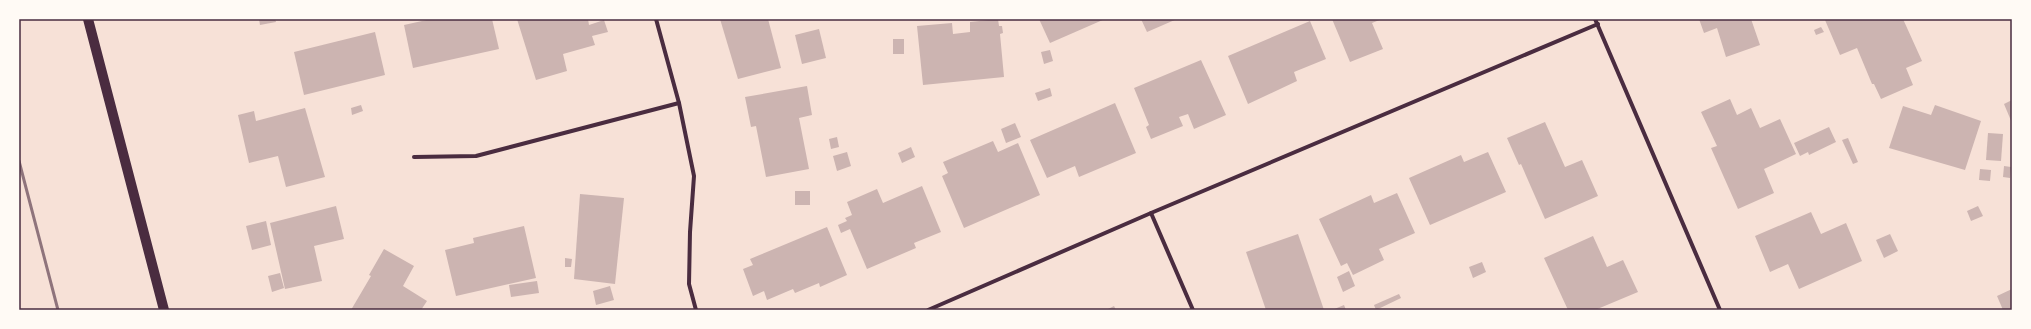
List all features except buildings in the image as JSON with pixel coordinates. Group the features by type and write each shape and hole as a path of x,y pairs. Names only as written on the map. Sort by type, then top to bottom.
{"main road":[{"path":"88,19 164,310"}],"street":[{"path":"656,19 679,104 694,176 690,232 689,284 696,310"},
{"path":"1595,19 1720,310"},
{"path":"928,310 1151,213 1598,24"},
{"path":"414,157 476,156 679,104"},
{"path":"1151,213 1193,310"}],"railway":[{"path":"19,161 58,310"}]}
